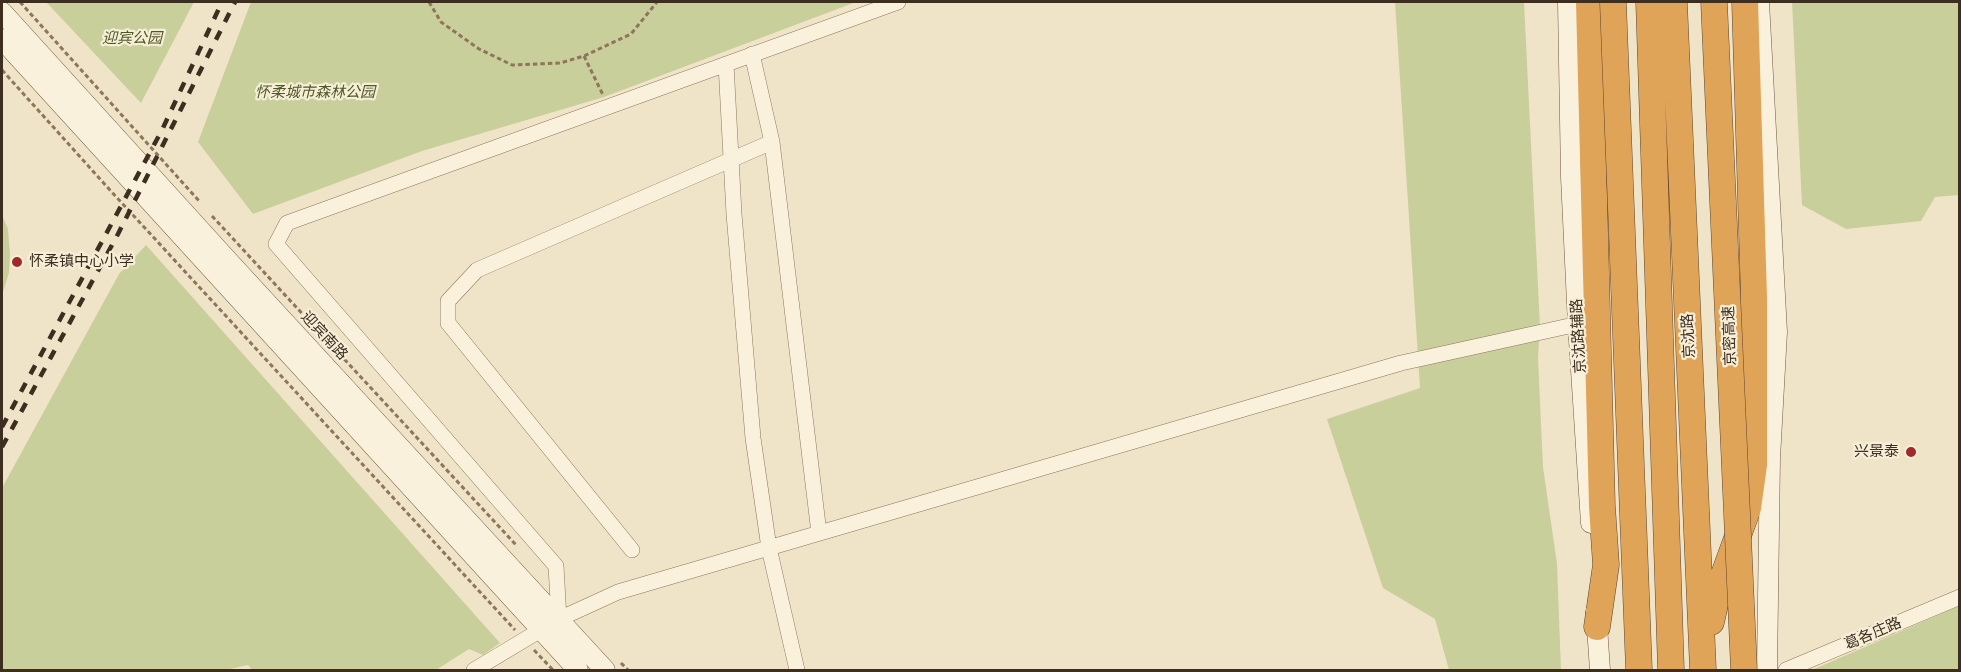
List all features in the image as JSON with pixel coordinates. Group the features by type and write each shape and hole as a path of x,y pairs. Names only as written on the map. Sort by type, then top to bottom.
{"highway":[{"path":"1589,2 1602,507 1606,565 1597,627"},
{"path":"1613,2 1639,670"},
{"name":"京沈路","path":"1649,2 1671,670"},
{"name":"京沈路","path":"1674,2 1703,663"},
{"name":"京密高速","path":"1714,2 1744,670"},
{"path":"1703,663 1718,591 1748,508 1754,465 1754,298 1745,2"},
{"path":"1602,507 1669,603"}],"main road":[{"name":"京沈路辅路","path":"1568,2 1571,177 1578,324 1600,670"},
{"path":"1759,2 1777,332 1770,458 1767,670"},
{"name":"迎宾南路","path":"2,12 559,619 613,666"},
{"path":"2,39 578,670"}],"street":[{"path":"559,619 556,566 276,244 287,222 898,2"},
{"path":"752,54 772,142 819,533"},
{"path":"726,64 734,214 753,438 769,548 797,670"},
{"path":"632,550 448,322 448,301 477,270 772,142"},
{"path":"474,670 559,619 618,592 1401,363 1578,324"},
{"name":"葛各庄路","path":"1786,670 1959,597"}],"path":[{"name":"迎宾南路","path":"20,2 206,209 517,546"},
{"path":"429,2 441,22 480,49 512,64 560,63 584,56 631,34 657,2"},
{"path":"584,56 609,106"},
{"path":"2,70 553,670"},
{"path":"613,666 628,670"}],"green space":[{"name":"迎宾公园","path":"46,2 194,2 141,103"},
{"name":"怀柔城市森林公园","path":"251,2 856,2 604,97 422,151 253,214 198,142"},
{"path":"1395,2 1524,2 1540,327 1538,358 1543,467 1557,564 1561,670 1449,670 1435,619 1383,588 1327,419 1420,388"},
{"path":"1792,2 1959,2 1959,195 1935,197 1921,221 1846,229 1802,205"},
{"path":"2,215 8,229 10,255 9,273 2,295"},
{"path":"146,245 500,643 483,655 469,649 436,670 252,670 248,665 226,670 2,670 2,488 119,274"},
{"path":"1959,606 1959,670 1812,670"}],"railway":[{"path":"2,427 162,130 222,2"},
{"path":"2,447 118,234 235,2"}],"place":[{"name":"怀柔镇中心小学","path":"17,262"},
{"name":"兴景泰","path":"1911,452"}]}
